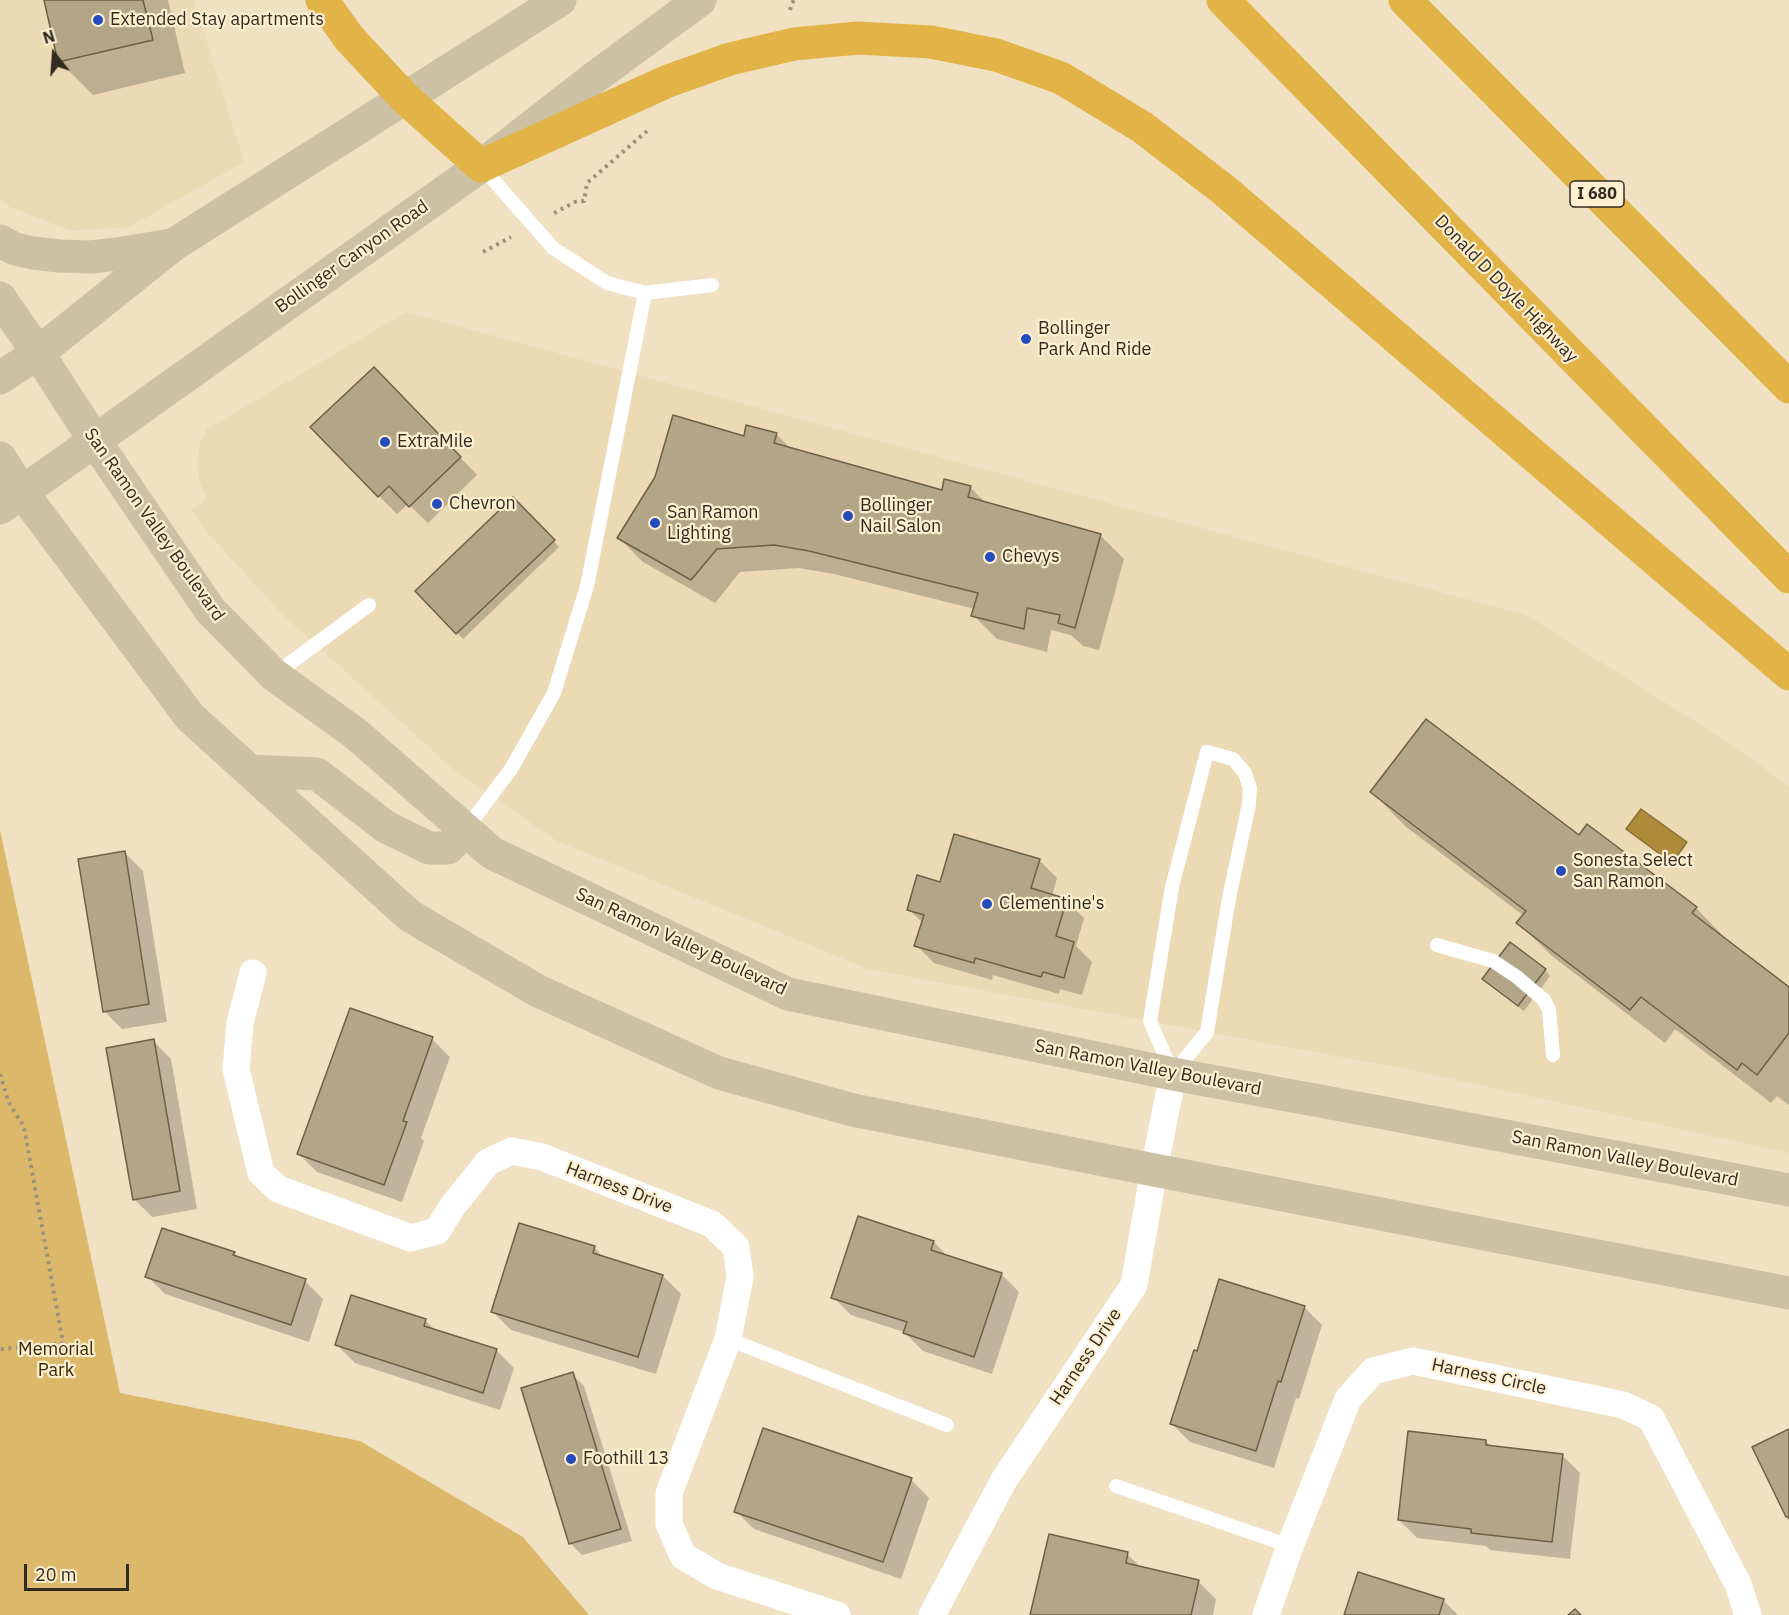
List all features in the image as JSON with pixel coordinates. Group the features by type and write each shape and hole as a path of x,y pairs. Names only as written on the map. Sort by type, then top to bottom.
{"highway":[{"path":"322,0 349,38 405,98 481,166 668,81 730,59 795,44 858,38 931,42 996,55 1061,78 1142,127 1224,190 1789,674"},
{"name":"Donald D Doyle Highway","path":"1223,0 1789,577"},
{"name":"I 680","path":"1405,0 1789,387"}],"main road":[{"path":"0,378 38,353 173,245 560,0"},
{"name":"Bollinger Canyon Road","path":"11,500 481,166 594,78 700,0"},
{"path":"0,241 15,249 33,254 90,257 173,245"},
{"name":"San Ramon Valley Boulevard","path":"0,298 210,610 274,675 356,734 492,853 788,994 1173,1074 1789,1190"},
{"path":"0,458 11,500 190,717 410,916 538,991 719,1073 853,1110 1789,1293"},
{"path":"252,771 317,774 386,827 429,848 448,848 465,830"}],"street":[{"name":"Harness Drive","path":"253,973 240,1023 236,1068 261,1173 278,1189 411,1238 437,1231 452,1207 488,1162 512,1151 542,1158 712,1224 736,1247 740,1277 728,1339 669,1492 669,1524 683,1556 717,1576 837,1615"},
{"name":"Harness Drive","path":"932,1615 1004,1480 1134,1285 1173,1074"},
{"name":"Harness Circle","path":"1266,1615 1290,1546 1348,1400 1373,1371 1413,1361 1623,1405 1651,1419 1738,1584 1748,1615"}],"lane":[{"path":"481,166 553,248 607,283 645,292 712,285"},
{"path":"465,830 511,769 554,693 587,586 645,292"},
{"path":"274,675 369,605"},
{"path":"1207,752 1233,759 1245,773 1250,788 1249,804 1229,898 1207,1032 1173,1074 1150,1021 1172,887 1207,752"},
{"path":"1437,945 1494,961 1544,1000 1549,1010 1553,1055"},
{"path":"728,1339 947,1425"},
{"path":"1116,1486 1290,1546"}],"path":[{"path":"789,14 794,0"},
{"path":"575,202 584,201 586,183 653,125"},
{"path":"0,1074 9,1103 24,1127 63,1343 0,1349"}],"shaded area":[{"path":"0,0 194,0 244,162 129,227 71,231 10,207 0,200"},
{"path":"406,312 1526,615 1739,749 1789,787 1789,1153 1406,1069 868,969 557,841 456,772 284,616 209,535 191,510 207,499 199,481 198,462 200,443 207,429"},
{"path":"1641,809 1687,842 1672,863 1626,829"}],"green space":[{"name":"Memorial Park","path":"0,830 120,1393 360,1441 523,1537 589,1615 0,1615"}],"building":[{"name":"Extended Stay apartments","path":"44,0 143,0 153,40 58,62"},
{"name":"ExtraMile","path":"374,367 461,457 409,507 389,486 378,497 310,427"},
{"path":"673,415 744,436 746,425 777,433 774,443 942,490 944,479 971,486 968,497 1101,534 1075,628 1058,623 1060,615 1027,608 1024,629 971,616 978,593 809,551 774,545 717,549 691,580 617,538 655,477"},
{"path":"513,497 555,540 456,634 415,591"},
{"name":"Sonesta Select San Ramon","path":"1426,719 1579,835 1587,824 1697,907 1692,913 1789,987 1789,1033 1757,1075 1742,1063 1737,1070 1641,997 1630,1010 1516,923 1526,911 1370,792"},
{"name":"Clementine's","path":"954,834 1040,859 1031,888 1067,899 1056,936 1074,942 1064,978 1043,972 1041,977 975,958 974,963 914,946 924,915 907,910 917,875 940,882"},
{"path":"125,851 149,1004 103,1012 78,859"},
{"path":"1510,942 1546,969 1518,1006 1482,979"},
{"path":"350,1008 433,1037 403,1121 407,1122 384,1185 297,1154"},
{"path":"154,1039 180,1191 133,1200 106,1048"},
{"path":"858,1216 934,1241 931,1250 1002,1273 974,1357 903,1333 907,1322 831,1298"},
{"path":"519,1223 595,1246 593,1253 663,1275 638,1357 491,1312"},
{"path":"162,1228 306,1279 291,1325 145,1277"},
{"path":"1219,1279 1305,1306 1256,1451 1170,1424 1194,1350 1197,1351"},
{"path":"351,1295 426,1319 424,1326 497,1349 483,1393 335,1345"},
{"name":"Foothill 13","path":"573,1372 621,1529 569,1544 521,1388"},
{"path":"763,1428 912,1478 883,1562 734,1512"},
{"path":"1789,1429 1789,1519 1752,1447"},
{"path":"1408,1431 1486,1440 1486,1445 1563,1454 1552,1542 1471,1533 1471,1529 1398,1520"},
{"path":"1049,1534 1128,1552 1126,1563 1199,1580 1191,1615 1030,1615"},
{"path":"1358,1572 1444,1599 1439,1615 1344,1615"},
{"path":"1575,1609 1581,1615 1568,1615"}],"place":[{"name":"Extended Stay apartments","path":"98,20"},
{"name":"Bollinger Park And Ride","path":"1026,339"},
{"name":"ExtraMile","path":"385,442"},
{"name":"Chevron","path":"437,504"},
{"name":"Bollinger Nail Salon","path":"848,516"},
{"name":"San Ramon Lighting","path":"655,523"},
{"name":"Chevys","path":"990,557"},
{"name":"Sonesta Select San Ramon","path":"1561,871"},
{"name":"Clementine's","path":"987,904"},
{"name":"Foothill 13","path":"571,1459"}]}
